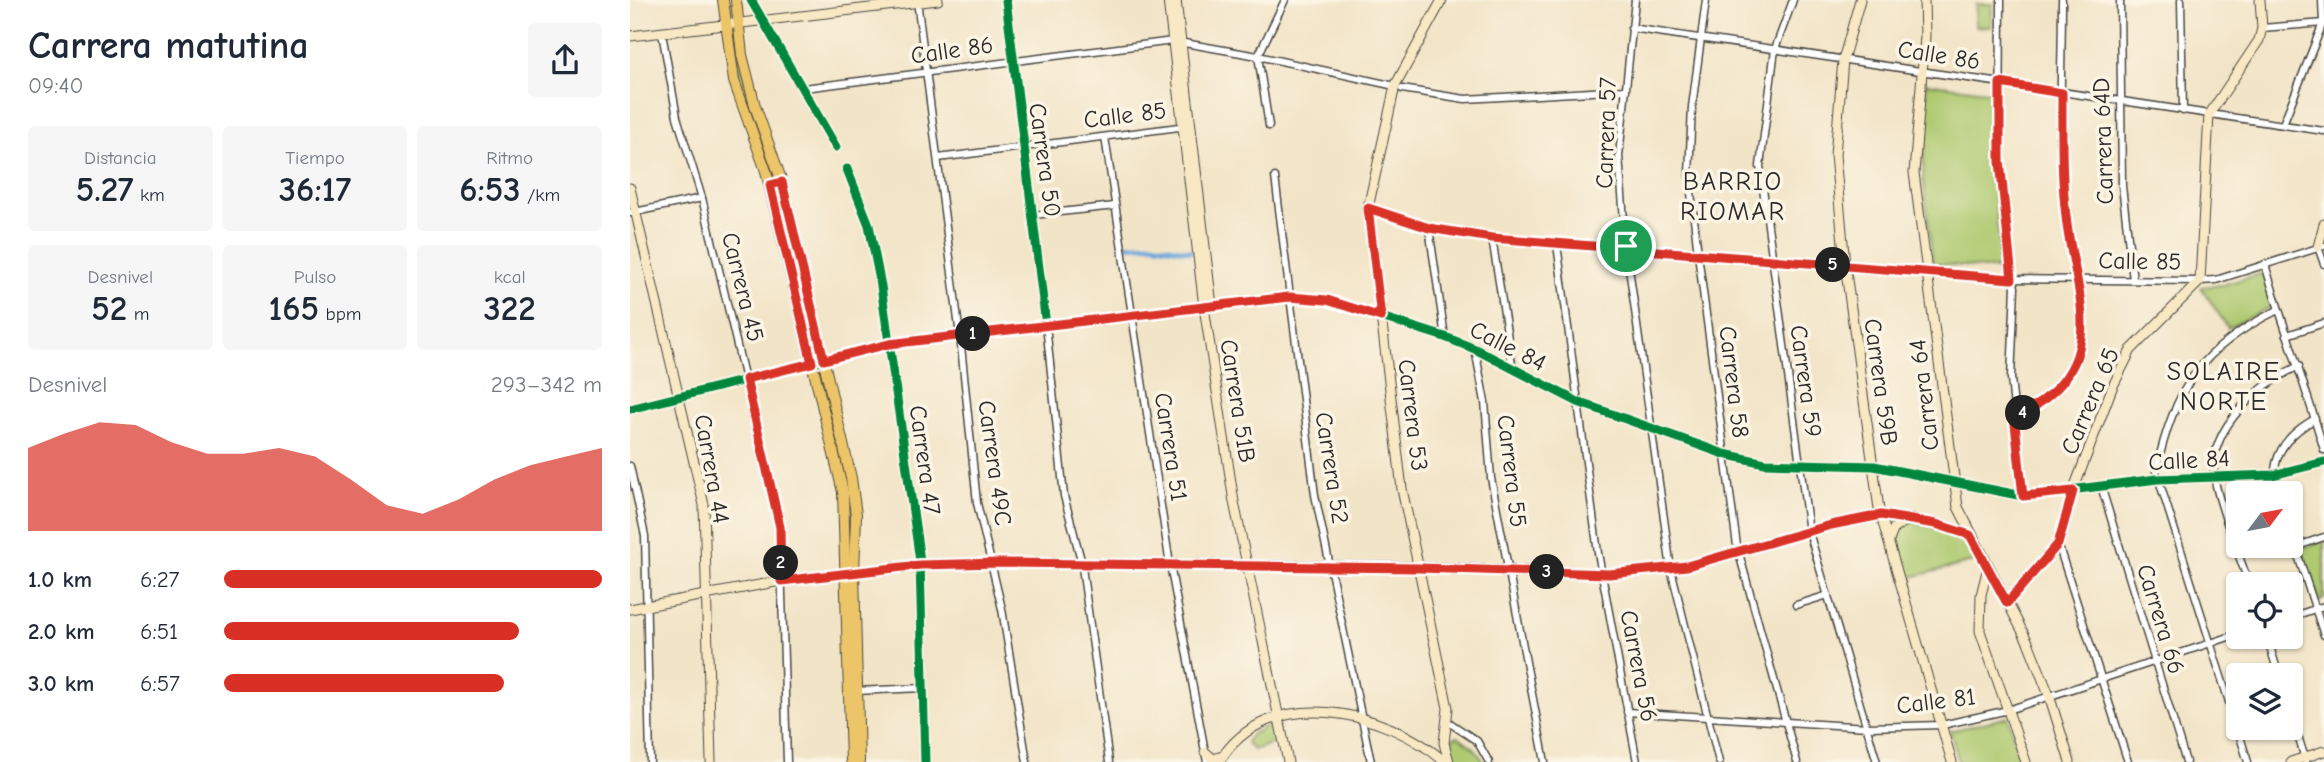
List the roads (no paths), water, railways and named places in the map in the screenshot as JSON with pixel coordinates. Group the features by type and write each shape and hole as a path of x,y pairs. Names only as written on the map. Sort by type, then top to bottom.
{"main road":[{"path":"723,0 734,81 770,185 836,465 845,516 850,572 853,691 851,762"},
{"path":"736,0 755,106 784,182 849,462 856,515 850,572"},
{"path":"836,465 849,462"},
{"path":"853,691 859,762"}],"street":[{"path":"751,0 765,20 836,148"},
{"path":"630,36 938,0"},
{"name":"Carrera 50","path":"1006,0 1046,325 1063,496 1081,564 1108,762"},
{"name":"Carrera 51B","path":"1168,0 1177,42"},
{"name":"Carrera 51B","path":"1176,0 1177,42 1208,306 1248,566 1288,762"},
{"path":"1269,126 1258,56 1285,0"},
{"name":"Carrera 53","path":"1442,0 1399,88 1368,208 1402,489 1448,708 1444,743 1447,762"},
{"name":"Carrera 57","path":"1635,0 1619,156 1626,246 1671,569 1719,762"},
{"name":"Carrera 58","path":"1706,0 1692,107 1689,176 1698,254 1738,551 1797,762"},
{"name":"Carrera 59","path":"1793,0 1775,49 1760,166 1809,532 1877,762"},
{"name":"Carrera 59B","path":"1860,0 1843,60 1835,155 1845,265 1881,515 1952,762"},
{"name":"Carrera 64","path":"1924,0 1925,27 1914,173 1958,508 2028,642 2049,695 2070,761"},
{"path":"2001,0 2000,161 2015,288 2011,378 2023,496"},
{"path":"2014,415 2039,404 2070,370 2082,335 2082,307 2066,218 2061,156 2062,0"},
{"name":"Carrera 64D","path":"2120,0 2122,186 2133,280"},
{"path":"2181,0 2183,111"},
{"path":"2200,281 2209,115 2259,40 2262,28 2260,0"},
{"path":"2283,124 2324,23 2322,0"},
{"name":"Carrera 49C","path":"917,1 960,336 972,462 1027,762"},
{"path":"2262,28 2324,23"},
{"name":"Calle 86","path":"1632,28 2324,131"},
{"name":"Carrera 45","path":"662,33 677,117 702,198 780,527 787,762"},
{"name":"Calle 86","path":"804,88 1158,42 1177,42 1465,99 1626,90"},
{"name":"Calle 85","path":"938,158 1105,137 1187,130"},
{"name":"Carrera 51","path":"1105,137 1170,565 1206,757"},
{"name":"Carrera 47","path":"847,169 869,225 889,344 920,565 925,762"},
{"name":"Carrera 52","path":"1275,177 1315,495 1371,762"},
{"path":"770,185 784,182"},
{"name":"Carrera 44","path":"630,188 633,212 680,396 704,505 711,762"},
{"path":"633,212 702,198"},
{"path":"1033,215 1115,206"},
{"name":"Calle 85","path":"1368,208 1429,228 1492,238 1557,244 1626,246 1771,261 1927,270 2012,279 2216,280 2321,246"},
{"path":"2324,224 2321,246 2324,264"},
{"path":"1429,228 1444,337"},
{"path":"1492,238 1513,370"},
{"name":"Carrera 56","path":"1557,244 1602,574 1637,762"},
{"path":"2265,264 2324,450"},
{"name":"Carrera 65","path":"2058,544 2073,491 2112,388 2131,350 2200,281"},
{"name":"Calle 84","path":"630,409 889,344 1289,297 1327,300 1444,337 1475,349 1577,402 1724,454 1765,463 1874,466 2023,496 2157,479 2273,475 2324,462"},
{"path":"2248,762 2156,471 2166,428 2187,384 2229,337 2278,310"},
{"path":"2287,335 2324,323"},
{"name":"Carrera 55","path":"1475,349 1485,402 1490,478 1545,762"},
{"path":"2245,572 2215,479 2216,460 2227,428 2248,400 2274,377 2299,366"},
{"path":"2275,481 2273,475 2277,456 2287,440 2315,419"},
{"path":"630,466 645,536 650,762"},
{"name":"Carrera 66","path":"2101,486 2186,762"},
{"path":"630,609 781,581 920,565 992,563 1419,568 1602,574 1671,569 1881,515 1910,519 1970,535"},
{"path":"1889,541 1894,528 1910,519"},
{"path":"2303,544 2324,537"},
{"path":"2007,603 2058,544"},
{"path":"2058,544 2128,762"},
{"path":"2299,558 2324,635"},
{"path":"1988,567 1979,622 2026,762"},
{"path":"1796,605 1828,595"},
{"path":"2303,613 2324,606"},
{"name":"Calle 81","path":"1627,712 1868,727 1942,724 2008,710 2226,638"},
{"path":"853,691 923,688"},
{"path":"1206,757 1221,759 1245,733 1279,716 1324,713 1363,720 1405,735 1447,762"},
{"path":"1447,720 1476,741 1489,762"},
{"path":"2300,740 2306,760"},
{"path":"2291,762 2306,760 2324,751"}],"waterway":[{"path":"1121,246 1152,244 1191,251"}],"district":[{"name":"BARRIO RIOMAR","path":"1733,197"},
{"name":"SOLAIRE NORTE","path":"2224,387"}]}
